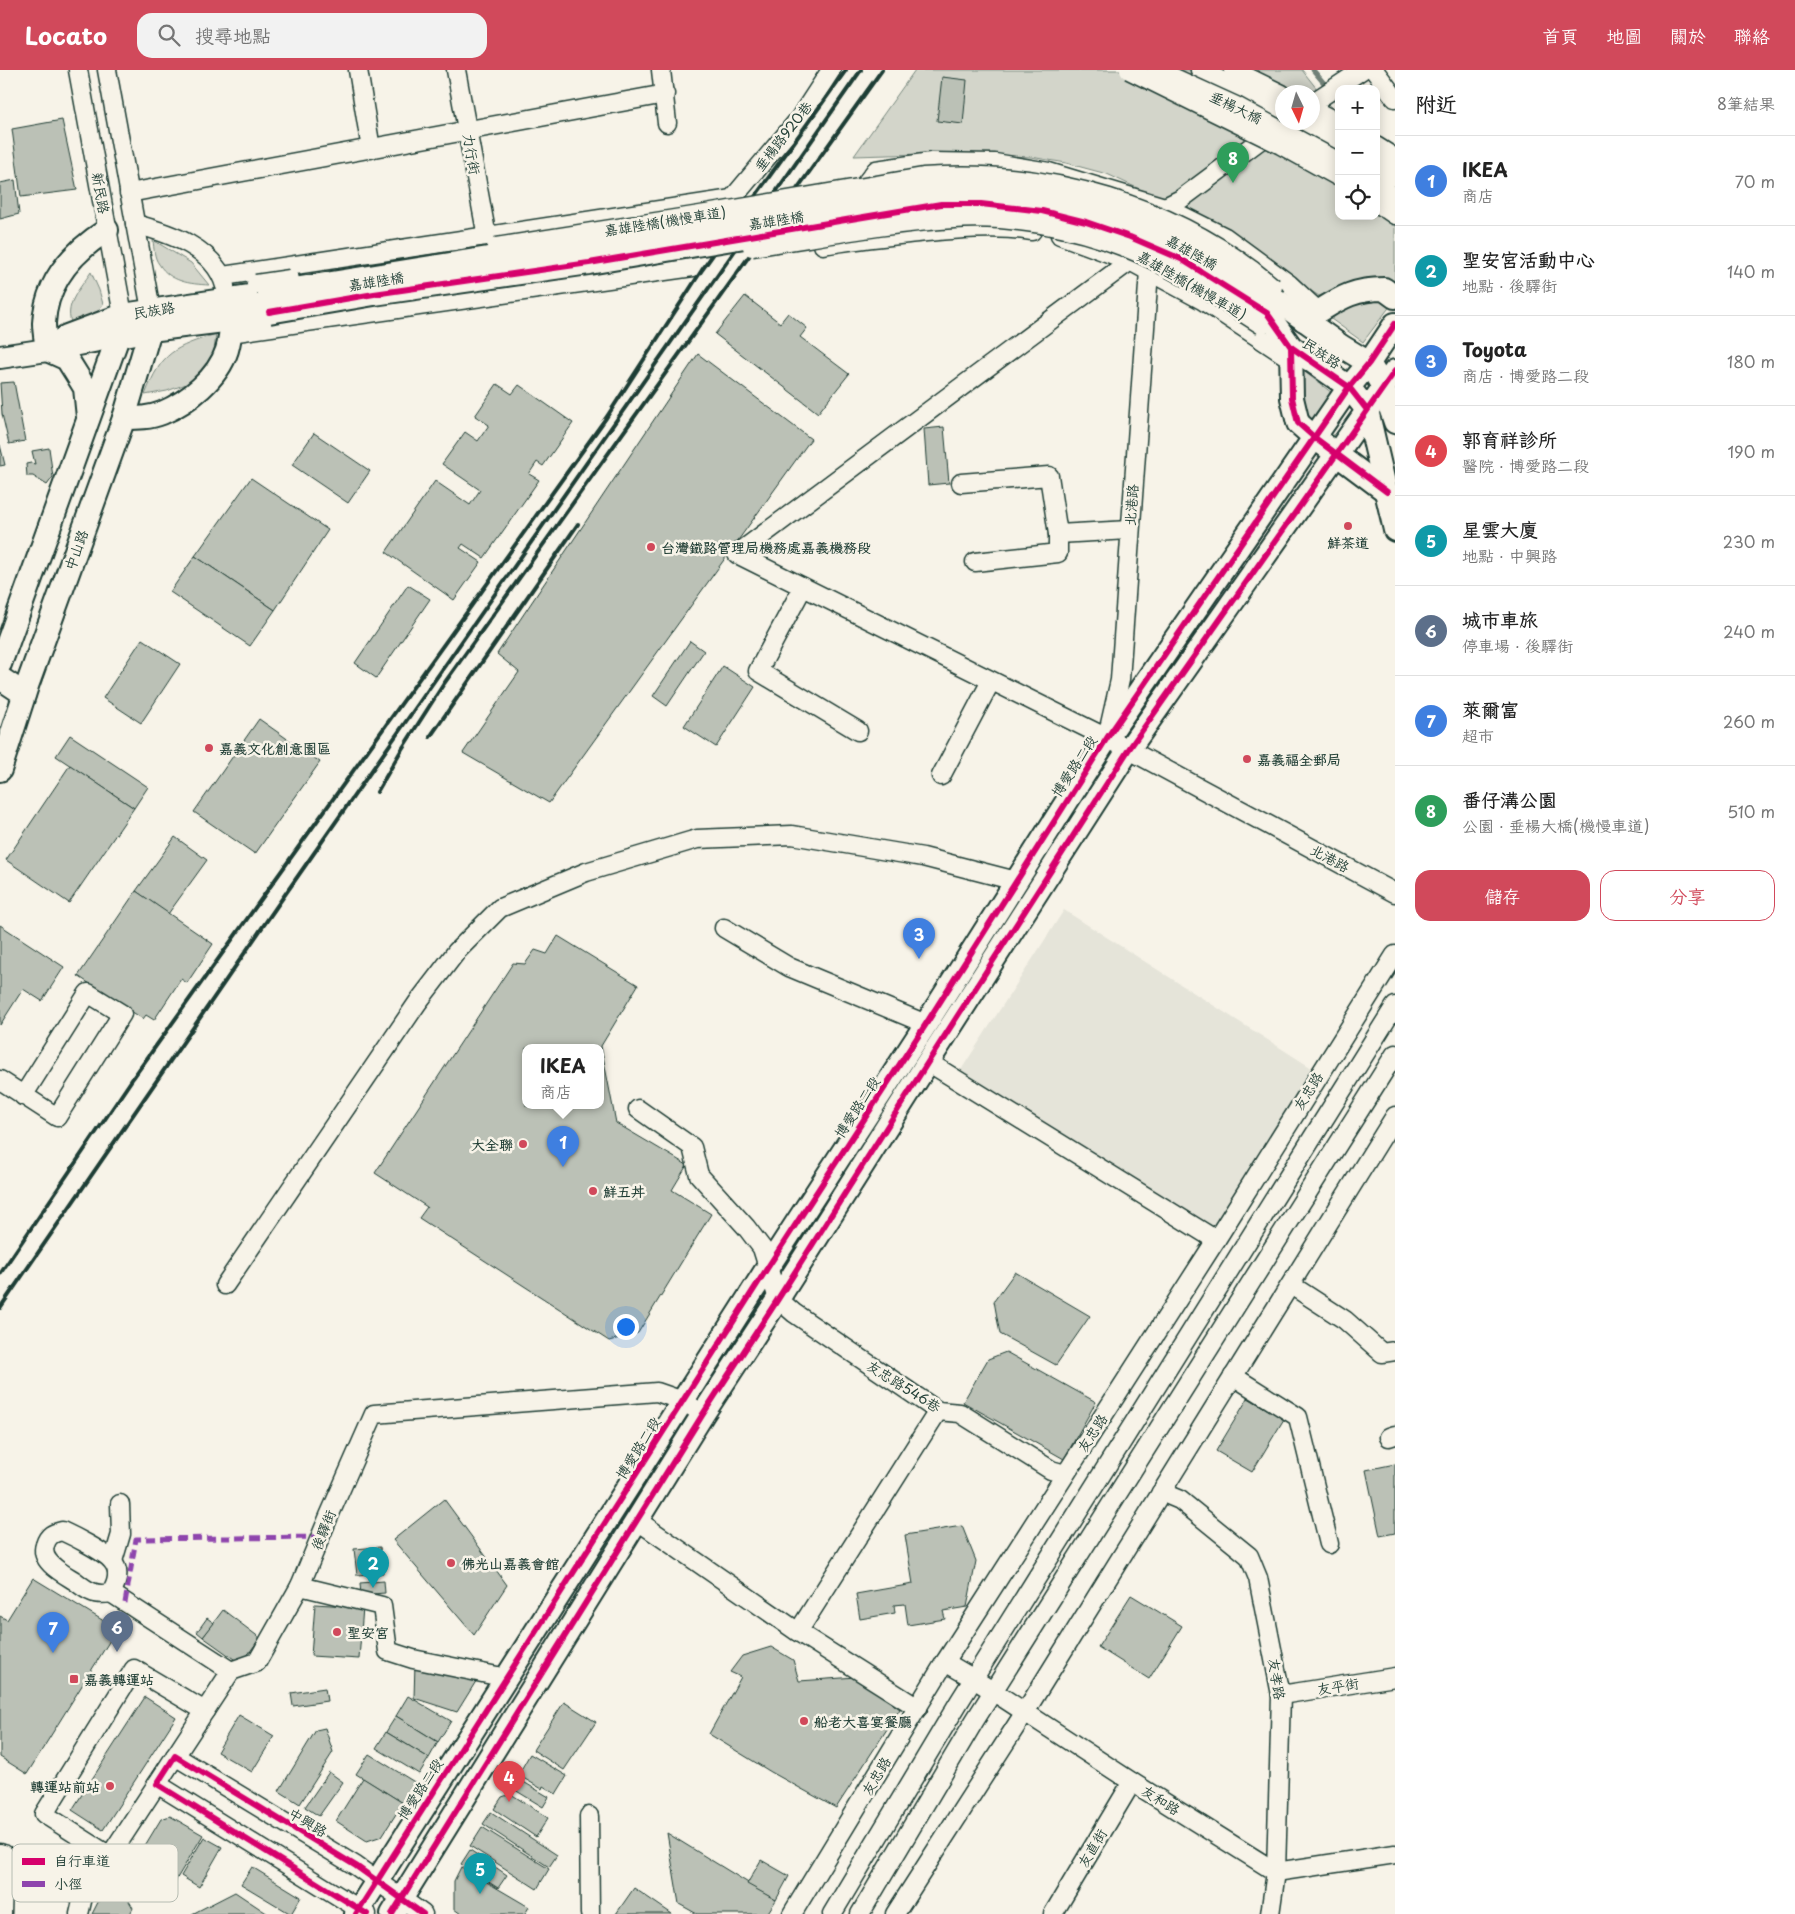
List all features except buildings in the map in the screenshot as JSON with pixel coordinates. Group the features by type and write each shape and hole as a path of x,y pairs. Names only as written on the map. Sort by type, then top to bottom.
{"main road":[{"name":"嘉雄陸橋","path":"264,303 488,258 572,248 907,193 953,188 1013,190 1053,196 1096,206 1155,226 1200,249 1273,309"},
{"path":"89,419 85,388 67,359 46,350 44,324 54,283 63,267 77,252 107,230"},
{"path":"1311,316 1338,298 1355,292 1384,289 1395,297"},
{"name":"民族路","path":"46,350 67,336 123,315 150,320 230,318 264,303"},
{"name":"民族路","path":"1273,309 1311,316 1389,379 1395,422"},
{"name":"民族路","path":"1273,309 1291,353 1349,386 1367,410"},
{"path":"0,664 118,337 123,315"},
{"path":"124,418 141,418 161,413 199,390 207,382 226,352 230,318"},
{"name":"民族路","path":"0,357 118,337 150,320"},
{"name":"中山路","path":"0,770 24,694 124,418 150,320"},
{"name":"博愛路二段","path":"361,1912 377,1880 768,1267 926,1024 1107,738 1349,386 1369,363 1395,324"},
{"path":"1291,353 1292,398 1298,423 1386,492"},
{"path":"397,1907 703,1414 1129,749 1389,379"},
{"path":"1367,410 1395,530"},
{"path":"0,678 24,694"}],"street":[{"name":"新民路","path":"78,70 123,315"},
{"name":"新民路","path":"107,70 150,320"},
{"path":"358,70 372,149"},
{"name":"力行街","path":"456,70 487,237"},
{"path":"661,70 666,123"},
{"name":"垂楊路920巷","path":"230,318 692,267 732,199 799,119 831,70"},
{"path":"1129,70 1281,145 1335,175"},
{"name":"垂楊大橋","path":"1157,70 1236,106 1335,160"},
{"name":"垂楊大橋","path":"1200,70 1275,108"},
{"path":"1233,70 1275,91"},
{"path":"1320,98 1362,70"},
{"path":"1374,70 1395,98"},
{"path":"129,193 468,132 664,94"},
{"path":"1320,113 1335,121"},
{"path":"1165,207 1181,199 1275,129"},
{"path":"1319,130 1335,139"},
{"path":"1380,149 1395,158"},
{"path":"1291,353 1202,300 1130,261 1065,236 1017,229 954,229 851,240 824,246 856,196 876,170 931,162 995,163 1049,172 1165,207 1225,238 1289,284 1311,316"},
{"path":"1380,167 1395,177"},
{"path":"1380,187 1395,198"},
{"path":"223,276 732,199"},
{"path":"1380,205 1395,214"},
{"name":"嘉雄陸橋(機慢車道)","path":"230,318 264,303 954,218 983,218 1058,228 1124,247 1167,268 1273,309"},
{"path":"135,224 183,239 210,261 223,276 230,318"},
{"name":"北港路","path":"1130,261 737,554 1129,749 1395,893"},
{"name":"北港路","path":"1107,738 1120,680 1129,530 1149,271"},
{"path":"961,483 1049,476 1058,534 1058,553 975,562"},
{"path":"1058,534 1129,530"},
{"path":"803,587 758,671 858,731"},
{"path":"941,776 991,681"},
{"path":"225,1285 418,1002 457,951 500,908 586,872 697,839 792,835 924,857 1016,881"},
{"path":"724,928 789,967 926,1024"},
{"name":"友忠路","path":"792,1914 944,1662 1216,1240 1395,955"},
{"path":"0,1080 23,1096 57,1117 122,1014 88,993 23,1096"},
{"name":"友忠路","path":"832,1914 974,1678 1395,1006"},
{"path":"860,1914 975,1720 1395,1054"},
{"path":"928,1062 1216,1240"},
{"path":"638,1109 692,1147 699,1175 746,1227 762,1248 778,1299"},
{"path":"895,1914 1025,1712 1395,1116"},
{"path":"1291,1286 1345,1320 1382,1353 1395,1351"},
{"name":"友忠路546巷","path":"778,1299 794,1313 938,1411 960,1413 1051,1470 1066,1474"},
{"path":"1232,1376 1298,1417 1329,1544"},
{"name":"後驛街","path":"231,1671 257,1662 300,1586 374,1414 657,1392 683,1401 703,1414"},
{"path":"798,1632 938,1411"},
{"name":"友孝路","path":"1161,1492 1180,1500 1248,1556 1258,1578 1281,1695 1276,1872 1270,1914"},
{"path":"112,1561 121,1534 120,1504"},
{"path":"638,1521 798,1632 918,1708"},
{"path":"112,1593 117,1583 118,1573 112,1561 80,1539 62,1531 52,1534 44,1548 45,1557 57,1570 92,1592 103,1595 112,1593 231,1671 118,1844"},
{"path":"300,1586 382,1606 388,1651 413,1659 507,1678"},
{"name":"友和路","path":"944,1662 974,1678 1132,1782 1276,1872"},
{"path":"91,1844 44,1814 134,1668 205,1711"},
{"name":"友平街","path":"1281,1695 1395,1677"},
{"name":"中興路","path":"175,1756 377,1880 397,1907 424,1914"},
{"name":"友直街","path":"1053,1914 1132,1782"},
{"path":"157,1784 361,1912"},
{"path":"589,1816 590,1914"},
{"path":"2,1854 2,1914"},
{"path":"1276,1872 1395,1854"}],"shaded area":[{"path":"915,70 1302,70 1314,85 1275,85 1275,130 1320,130 1320,93 1335,112 1335,220 1380,220 1380,171 1395,192 1395,282 1356,284 1319,296 1195,215 1107,174 1066,163 1031,157 955,153 854,156"},
{"path":"153,240 191,263 209,285 188,283 169,275 157,262"},
{"path":"91,272 103,304 95,315 73,327 70,319 71,305"},
{"path":"1376,299 1391,305 1363,342 1331,319 1341,307"},
{"path":"216,334 213,359 189,383 167,391 145,395 157,369 171,353 190,343"},
{"path":"1301,369 1332,393 1313,422 1307,417 1299,378"},
{"path":"1064,910 1318,1072 1215,1232 961,1070"}],"waterway":[{"path":"1313,70 1335,96"}],"railway":[{"path":"0,1274 133,1078 606,418 702,270 846,70"},
{"path":"0,1308 277,906 861,70"},
{"path":"377,792 443,685 882,70"},
{"path":"430,737 578,524"}],"marked path":[{"path":"125,1603 136,1539 322,1537"}],"cycle path":[{"path":"269,312 374,294 589,263 941,204 981,204 1042,211 1086,222 1130,237 1181,259 1267,313 1291,347 1349,387 1367,410"},
{"path":"356,1914 1107,738 1349,387 1369,363 1395,324"},
{"path":"1291,347 1292,398 1298,423 1387,492"},
{"path":"392,1914 703,1414 1129,749 1395,371"},
{"path":"367,1914 157,1784 175,1756 356,1866 423,1914"}],"place":[{"name":"番仔溝公園","path":"1233,183"},
{"name":"鮮茶道","path":"1348,526"},
{"name":"台灣鐵路管理局機務處嘉義機務段","path":"651,547"},
{"name":"嘉義文化創意園區","path":"209,748"},
{"name":"嘉義福全郵局","path":"1247,759"},
{"name":"Toyota","path":"919,959"},
{"name":"大全聯","path":"523,1144"},
{"name":"IKEA","path":"563,1167"},
{"name":"鮮五丼","path":"593,1191"},
{"name":"佛光山嘉義會館","path":"451,1563"},
{"name":"聖安宮活動中心","path":"373,1588"},
{"name":"聖安宮","path":"337,1632"},
{"name":"城市車旅","path":"117,1652"},
{"name":"萊爾富","path":"53,1653"},
{"name":"嘉義轉運站","path":"74,1679"},
{"name":"船老大喜宴餐廳","path":"804,1721"},
{"name":"轉運站前站","path":"110,1786"},
{"name":"郭育祥診所","path":"509,1802"},
{"name":"星雲大廈","path":"480,1894"}]}
